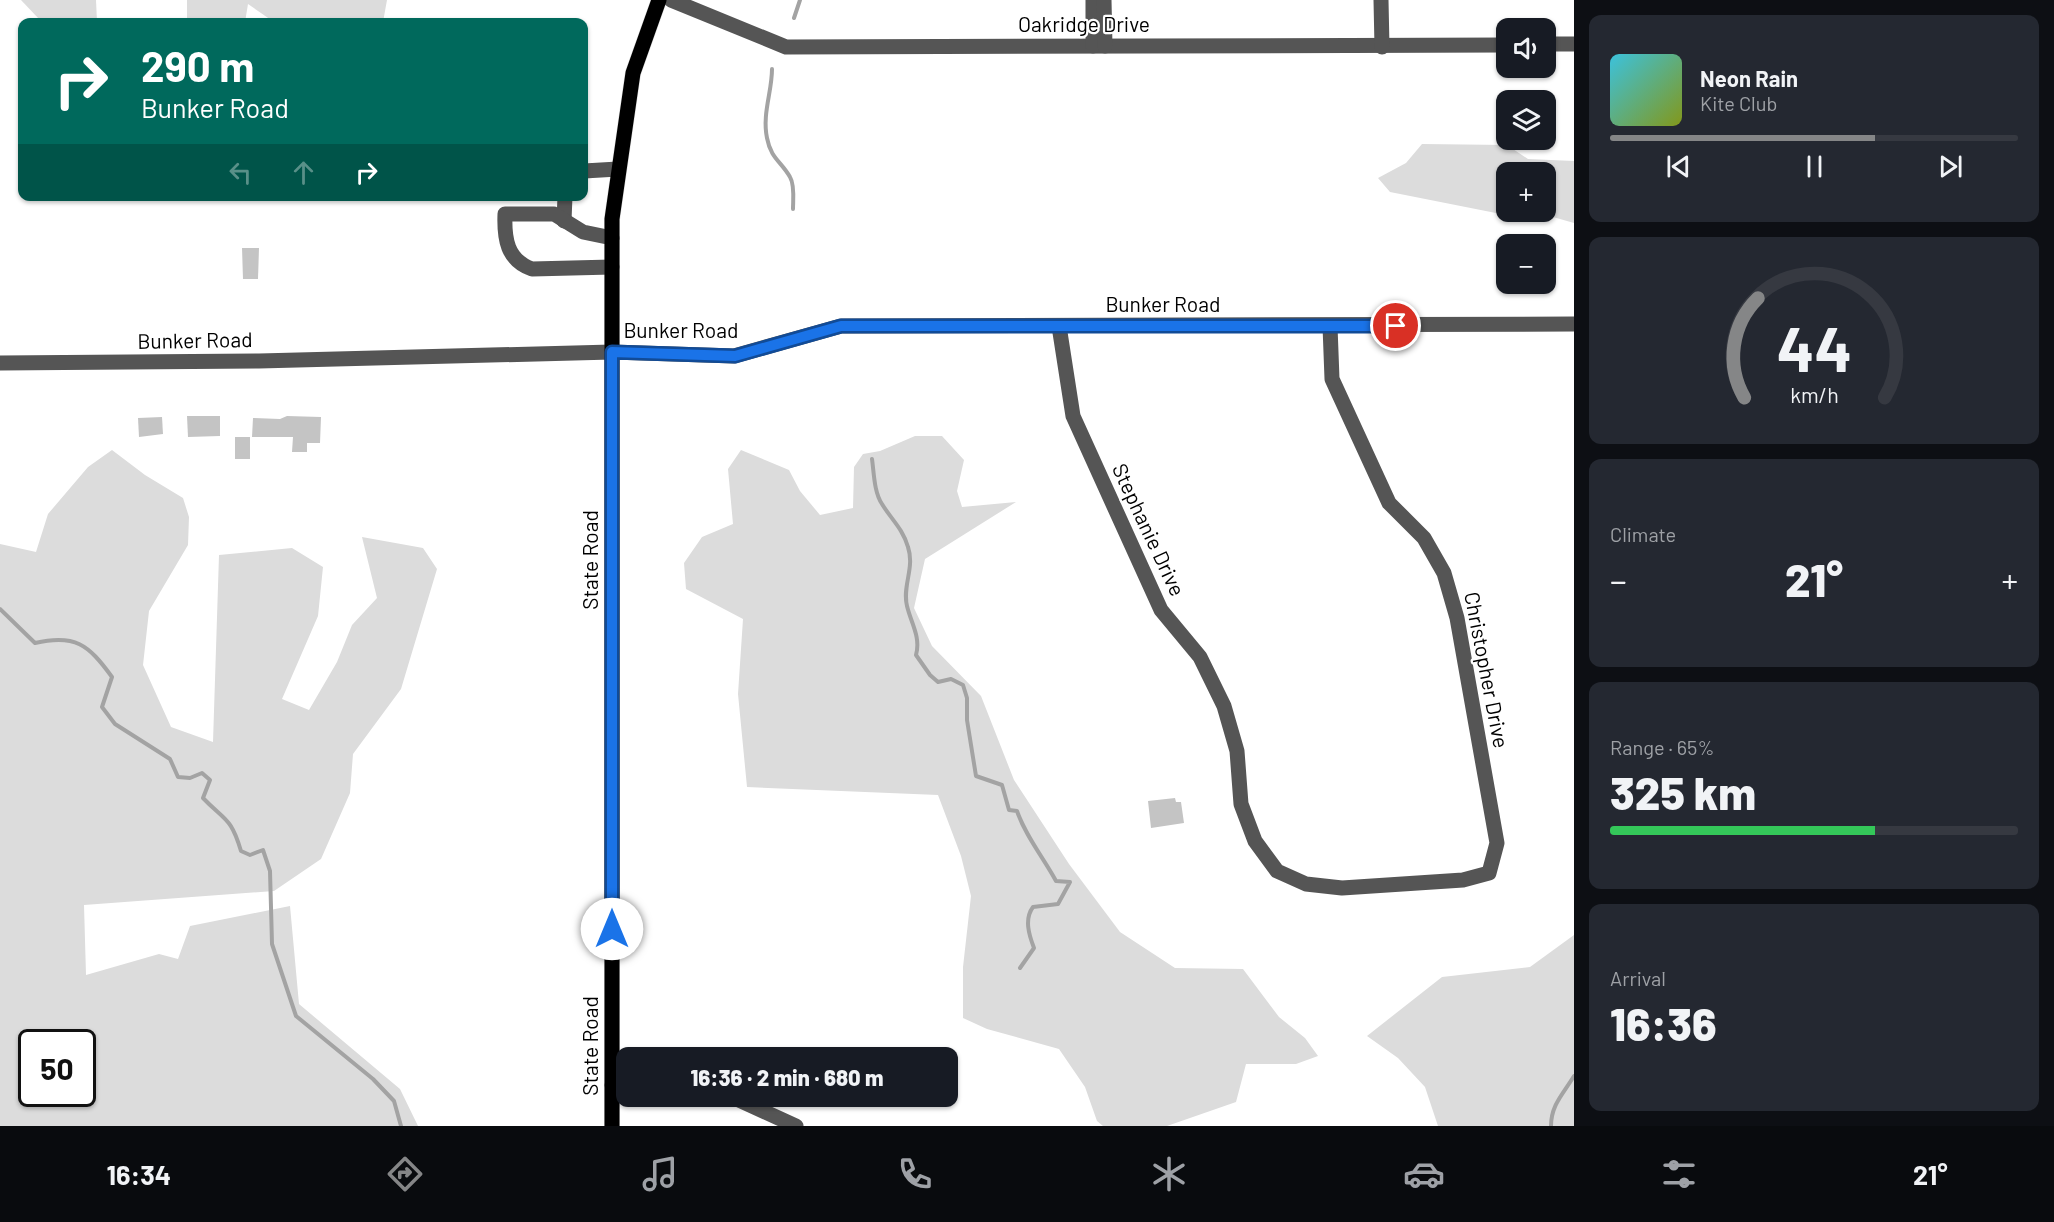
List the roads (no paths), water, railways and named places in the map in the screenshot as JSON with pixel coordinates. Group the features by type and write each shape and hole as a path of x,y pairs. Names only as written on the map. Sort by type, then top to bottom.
{"main road":[{"name":"State Road","path":"619,1047 612,238 618,169 633,73 659,0"},
{"name":"State Road","path":"612,1126 616,1103"}],"street":[{"name":"Oakridge Drive","path":"671,0 786,47 1496,45"},
{"path":"1093,0 1099,46"},
{"path":"1099,46 1104,0"},
{"path":"1381,0 1382,47"},
{"path":"1556,44 1574,44"},
{"path":"588,171 618,169"},
{"path":"564,221 565,201"},
{"path":"612,238 583,232 554,214 505,214 507,248 520,265 532,269 612,267"},
{"name":"Bunker Road","path":"0,363 259,361 612,352 735,356 841,326 1574,324"},
{"name":"Stephanie Drive","path":"1059,326 1072,416 1161,610 1200,657 1224,706 1237,751 1241,804 1255,841 1277,870 1306,884 1342,888 1463,880 1489,873"},
{"name":"Christopher Drive","path":"1330,326 1332,379 1389,502 1424,538 1444,573 1457,618 1497,843 1489,873"},
{"path":"754,1107 796,1126"}],"waterway":[{"path":"794,18 800,0"},
{"path":"772,69 766,112 767,138 774,155 792,180 793,209"},
{"path":"872,459 877,494 903,535 910,555 906,599 916,636 916,655 938,682 951,679 963,685 967,698 967,720 976,776 1002,785 1009,810 1017,811 1056,881 1070,882 1058,904 1033,907 1030,912 1028,927 1034,948 1020,968"},
{"path":"0,609 35,643 71,641 88,649 112,677 102,707 115,724 170,759 178,777 190,778 202,773 210,780 203,798 230,825 241,851 250,855 263,850 270,871 272,944 296,1016 373,1079 394,1101 401,1126"},
{"path":"1551,1126 1555,1106 1574,1076"}]}
